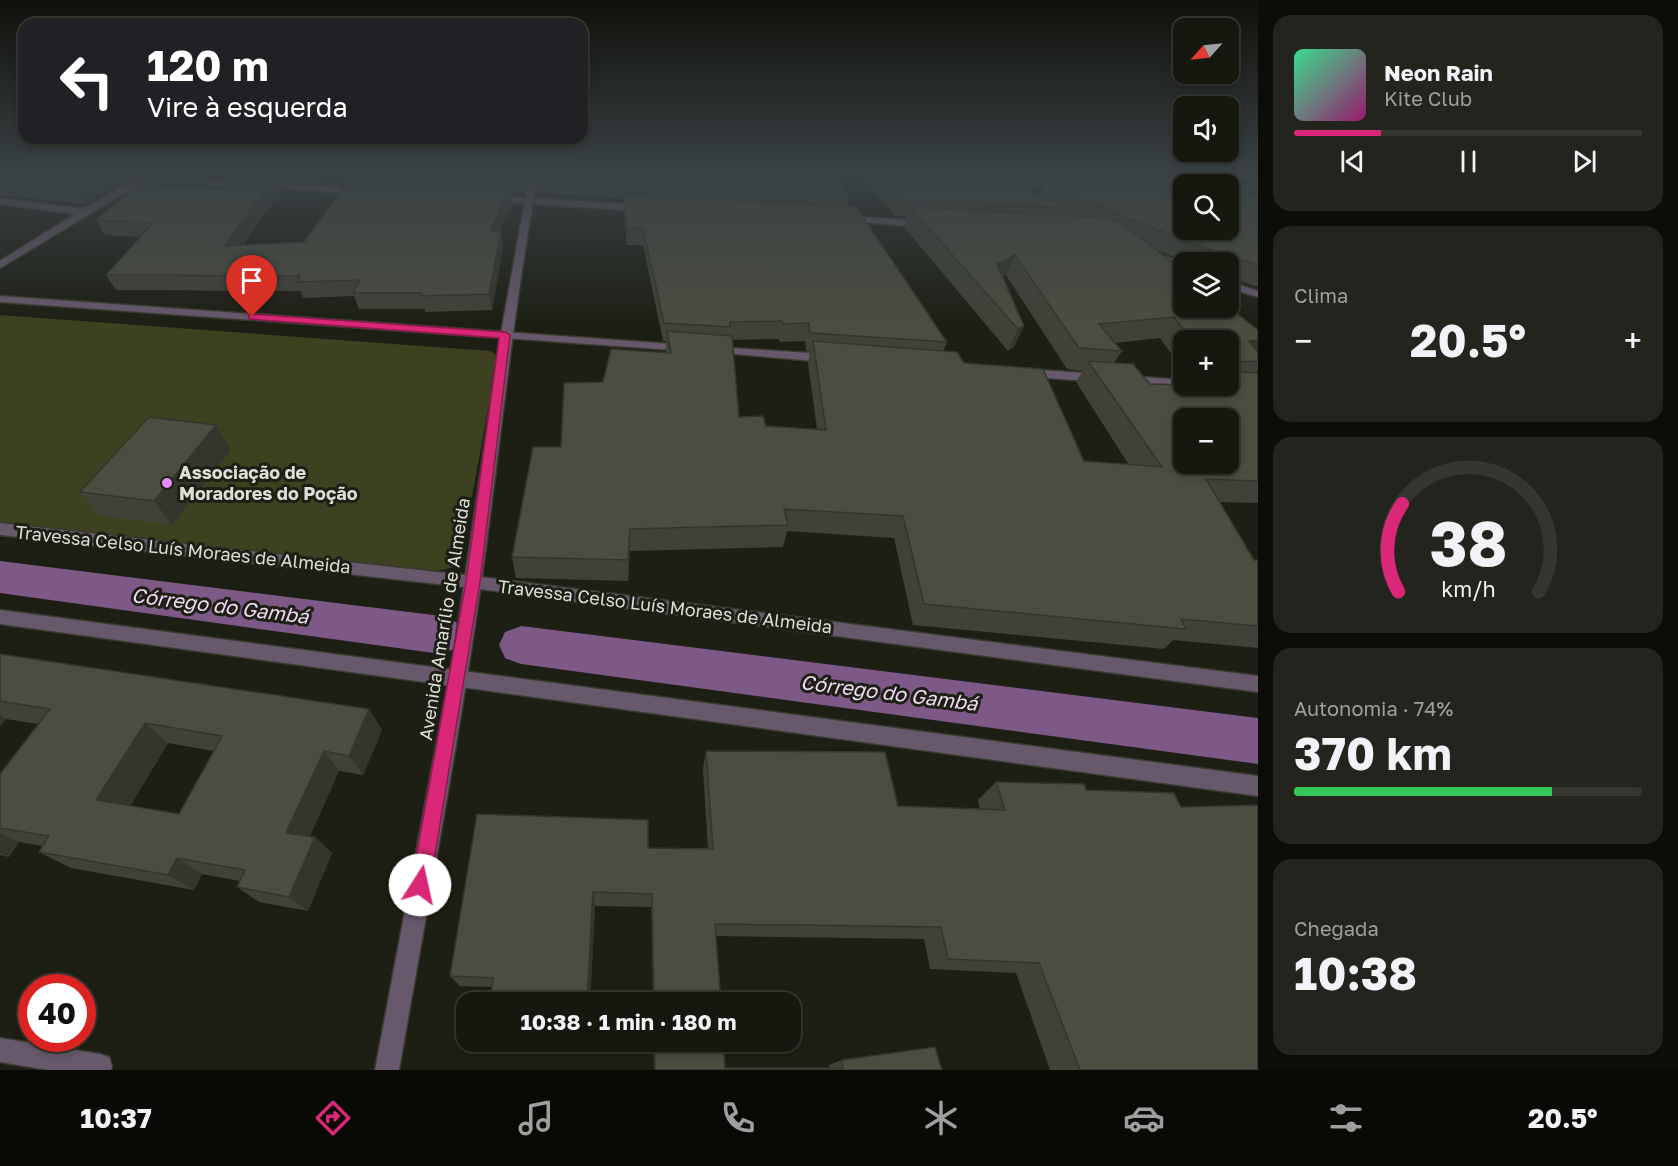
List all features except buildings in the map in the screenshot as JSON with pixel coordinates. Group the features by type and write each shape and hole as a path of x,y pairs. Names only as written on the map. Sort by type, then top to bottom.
{"street":[{"path":"0,265 67,223"},
{"name":"Avenida Amarílio de Almeida","path":"387,1070 458,677 473,582 505,335 524,223"},
{"path":"913,223 933,224"},
{"path":"1141,250 1173,263"},
{"path":"1239,288 1258,294"},
{"path":"0,299 838,359"},
{"path":"1017,372 1173,383"},
{"name":"Travessa Celso Luís Moraes de Almeida","path":"0,530 473,582 1258,684"},
{"path":"0,617 1258,786"},
{"path":"0,1050 100,1066"}],"green space":[{"path":"0,315 490,351 498,356 459,566 433,572 0,523"}],"waterway":[{"name":"Córrego do Gambá","path":"0,577 441,635"},
{"name":"Córrego do Gambá","path":"521,645 1258,741"}],"place":[{"name":"Associação de Moradores do Poção","path":"167,483"}],"route":[{"path":"252,317 505,335 473,582 420,885"}]}
